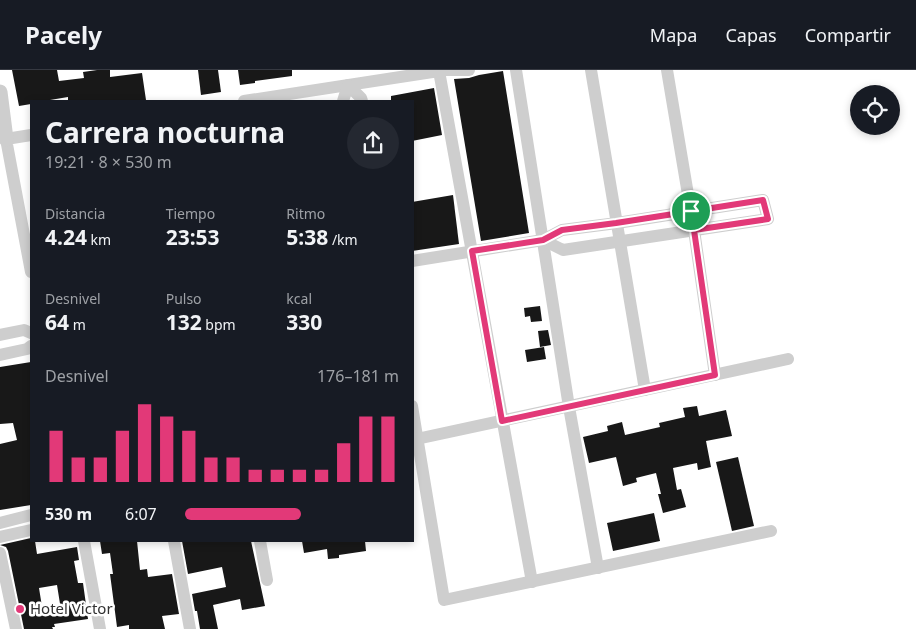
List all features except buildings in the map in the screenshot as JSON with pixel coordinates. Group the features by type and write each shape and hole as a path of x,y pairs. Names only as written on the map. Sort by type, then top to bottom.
{"street":[{"path":"440,70 532,582"},
{"path":"258,100 440,70 469,70"},
{"path":"516,70 569,407 598,568"},
{"path":"590,70 645,390"},
{"path":"668,70 715,375"},
{"path":"343,100 348,85"},
{"path":"348,85 362,100"},
{"path":"0,92 2,140 30,267"},
{"path":"2,140 30,135"},
{"path":"414,261 543,240 562,230 763,200 768,219 564,250 543,240"},
{"path":"0,335 24,330 30,333"},
{"path":"0,354 30,347"},
{"path":"770,531 444,600 415,440 788,359"},
{"path":"0,523 30,516"},
{"path":"0,537 30,530"},
{"path":"84,542 100,629"},
{"path":"174,542 190,629"},
{"path":"260,542 267,580"},
{"path":"0,553 16,629"}],"place":[{"name":"Hotel Victor","path":"20,609"}],"route":[{"path":"763,200 768,219 694,230 715,375 502,421 472,251 543,240 562,230 691,211 763,200"}]}
